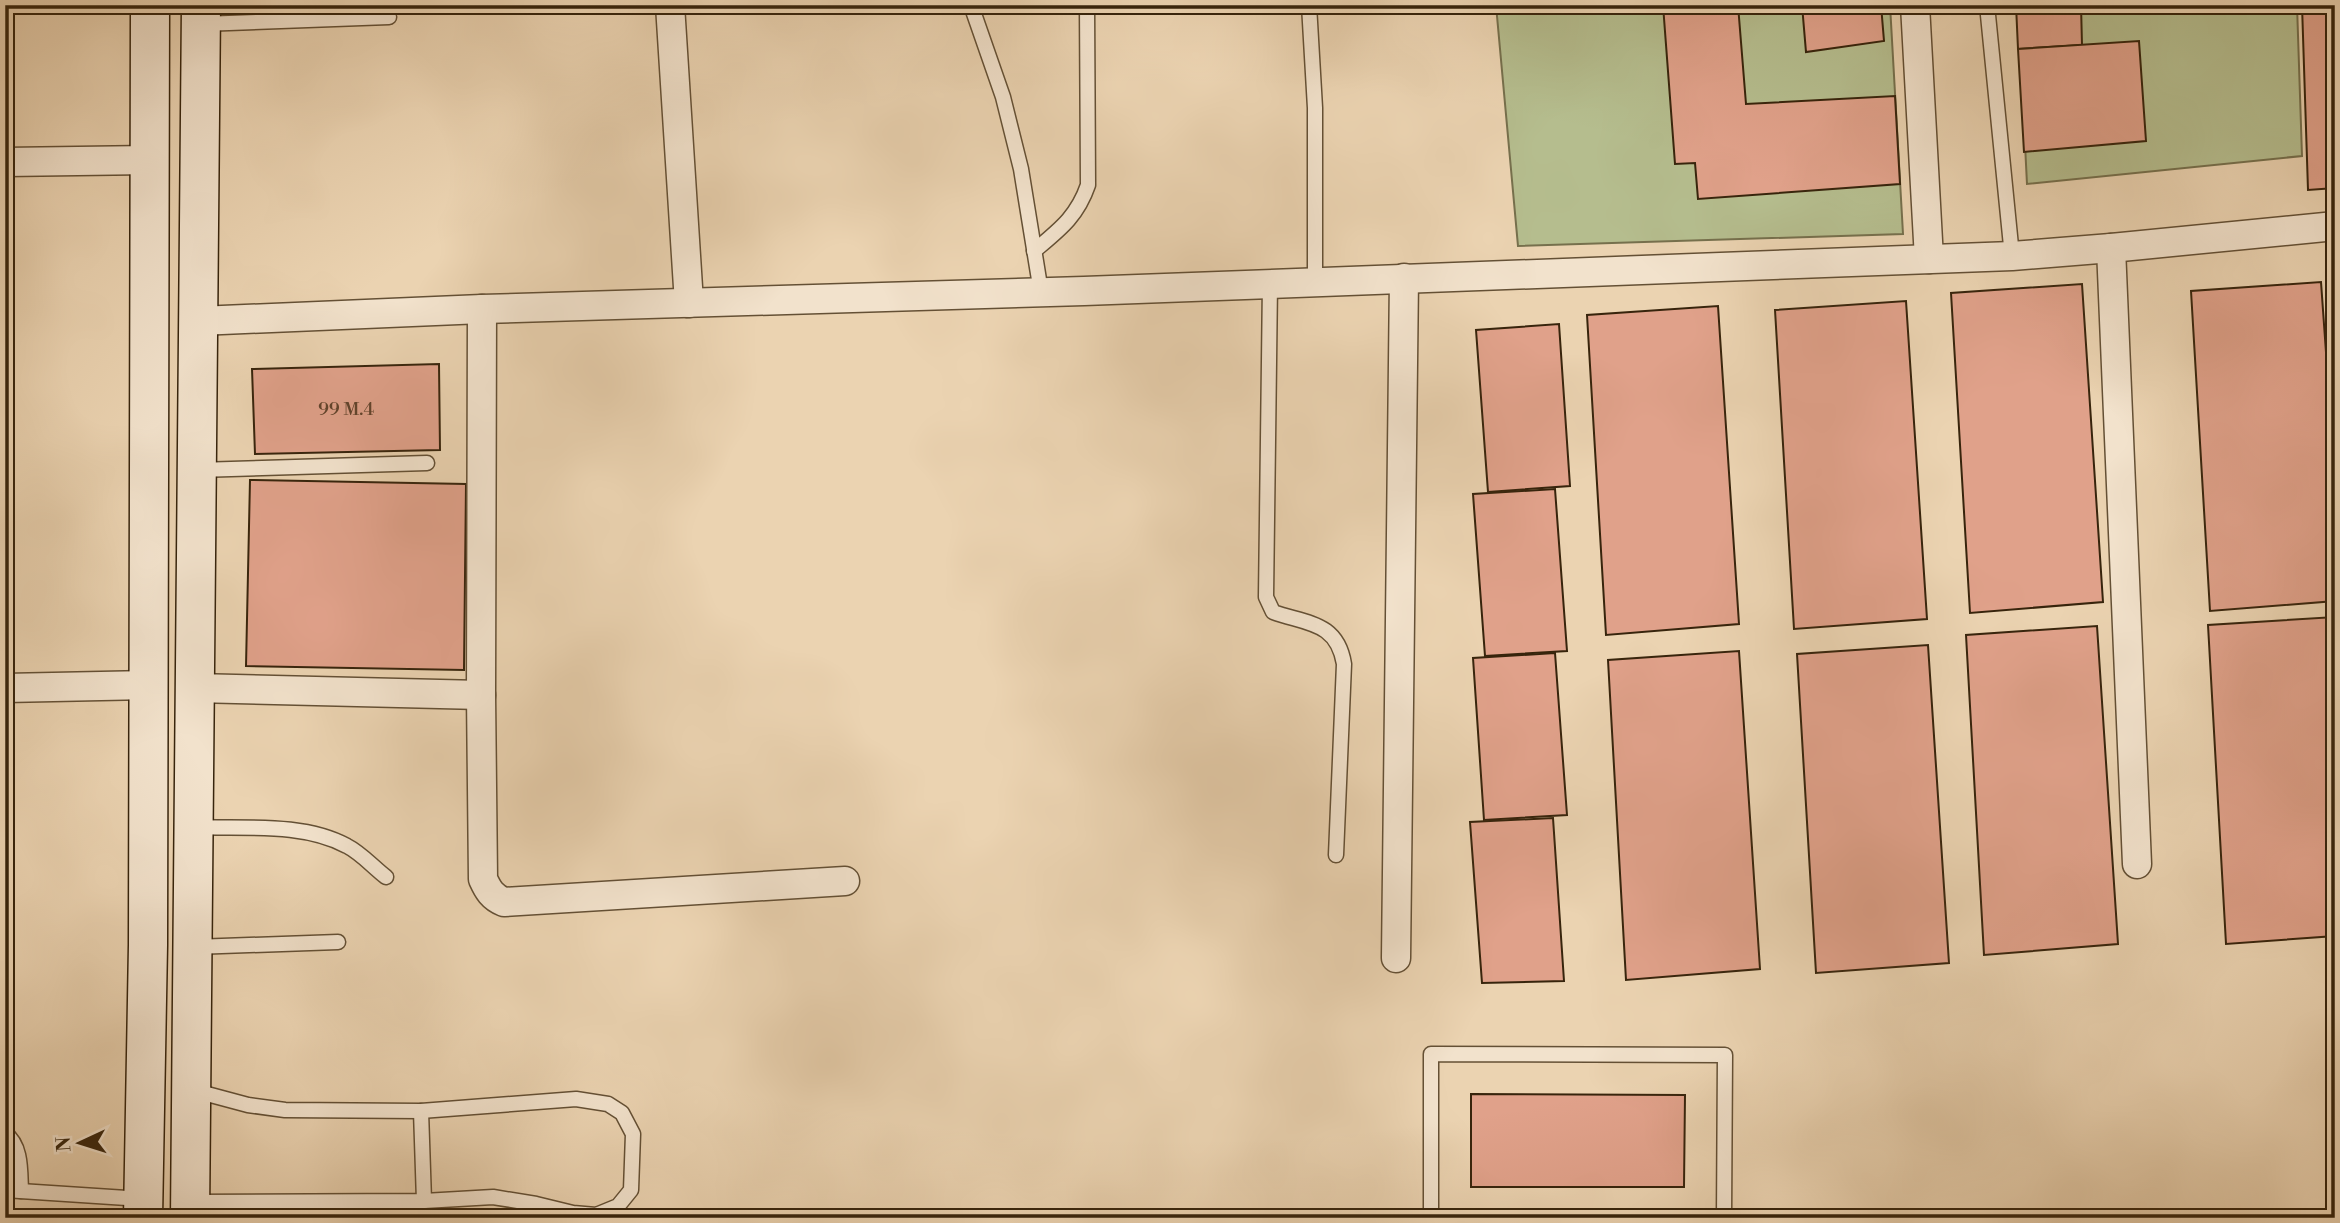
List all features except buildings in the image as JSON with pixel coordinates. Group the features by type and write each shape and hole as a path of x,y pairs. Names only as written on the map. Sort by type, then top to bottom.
{"main road":[{"path":"150,5 149,685 143,1209 190,1210 201,15"},
{"path":"150,160 200,158"}],"street":[{"path":"670,5 689,303"},
{"path":"1915,5 1929,259"},
{"path":"5,162 150,160"},
{"path":"199,321 2012,256 2335,226"},
{"path":"2111,248 2137,864"},
{"path":"1396,958 1404,278"},
{"path":"482,309 481,695 483,879 488,890 495,898 504,902 845,881"},
{"path":"5,688 149,685"},
{"path":"195,688 481,695"}],"lane":[{"path":"971,5 1003,97 1021,169 1041,292"},
{"path":"1034,251 1071,220 1082,203 1088,185 1087,5"},
{"path":"1309,5 1315,108 1315,281"},
{"path":"1987,5 2012,256"},
{"path":"201,15 389,18"},
{"path":"1269,283 1266,597 1273,612 1307,620 1321,627 1333,636 1342,650 1344,664 1336,855"},
{"path":"196,470 427,463"},
{"path":"194,827 315,834 347,846 386,877"},
{"path":"192,947 338,942"},
{"path":"1431,1218 1431,1054 1725,1055 1724,1218"},
{"path":"190,1089 247,1105 285,1110 421,1111 576,1099 608,1104 622,1114 633,1134 631,1190 618,1206 596,1214 573,1213 493,1197 190,1210"},
{"path":"421,1111 424,1201"},
{"path":"5,1133 16,1146 20,1160 21,1191"},
{"path":"5,1191 143,1209"}],"green space":[{"path":"1496,5 1890,5 1903,234 1518,246"},
{"path":"2018,5 2297,5 2302,156 2027,184"}]}
